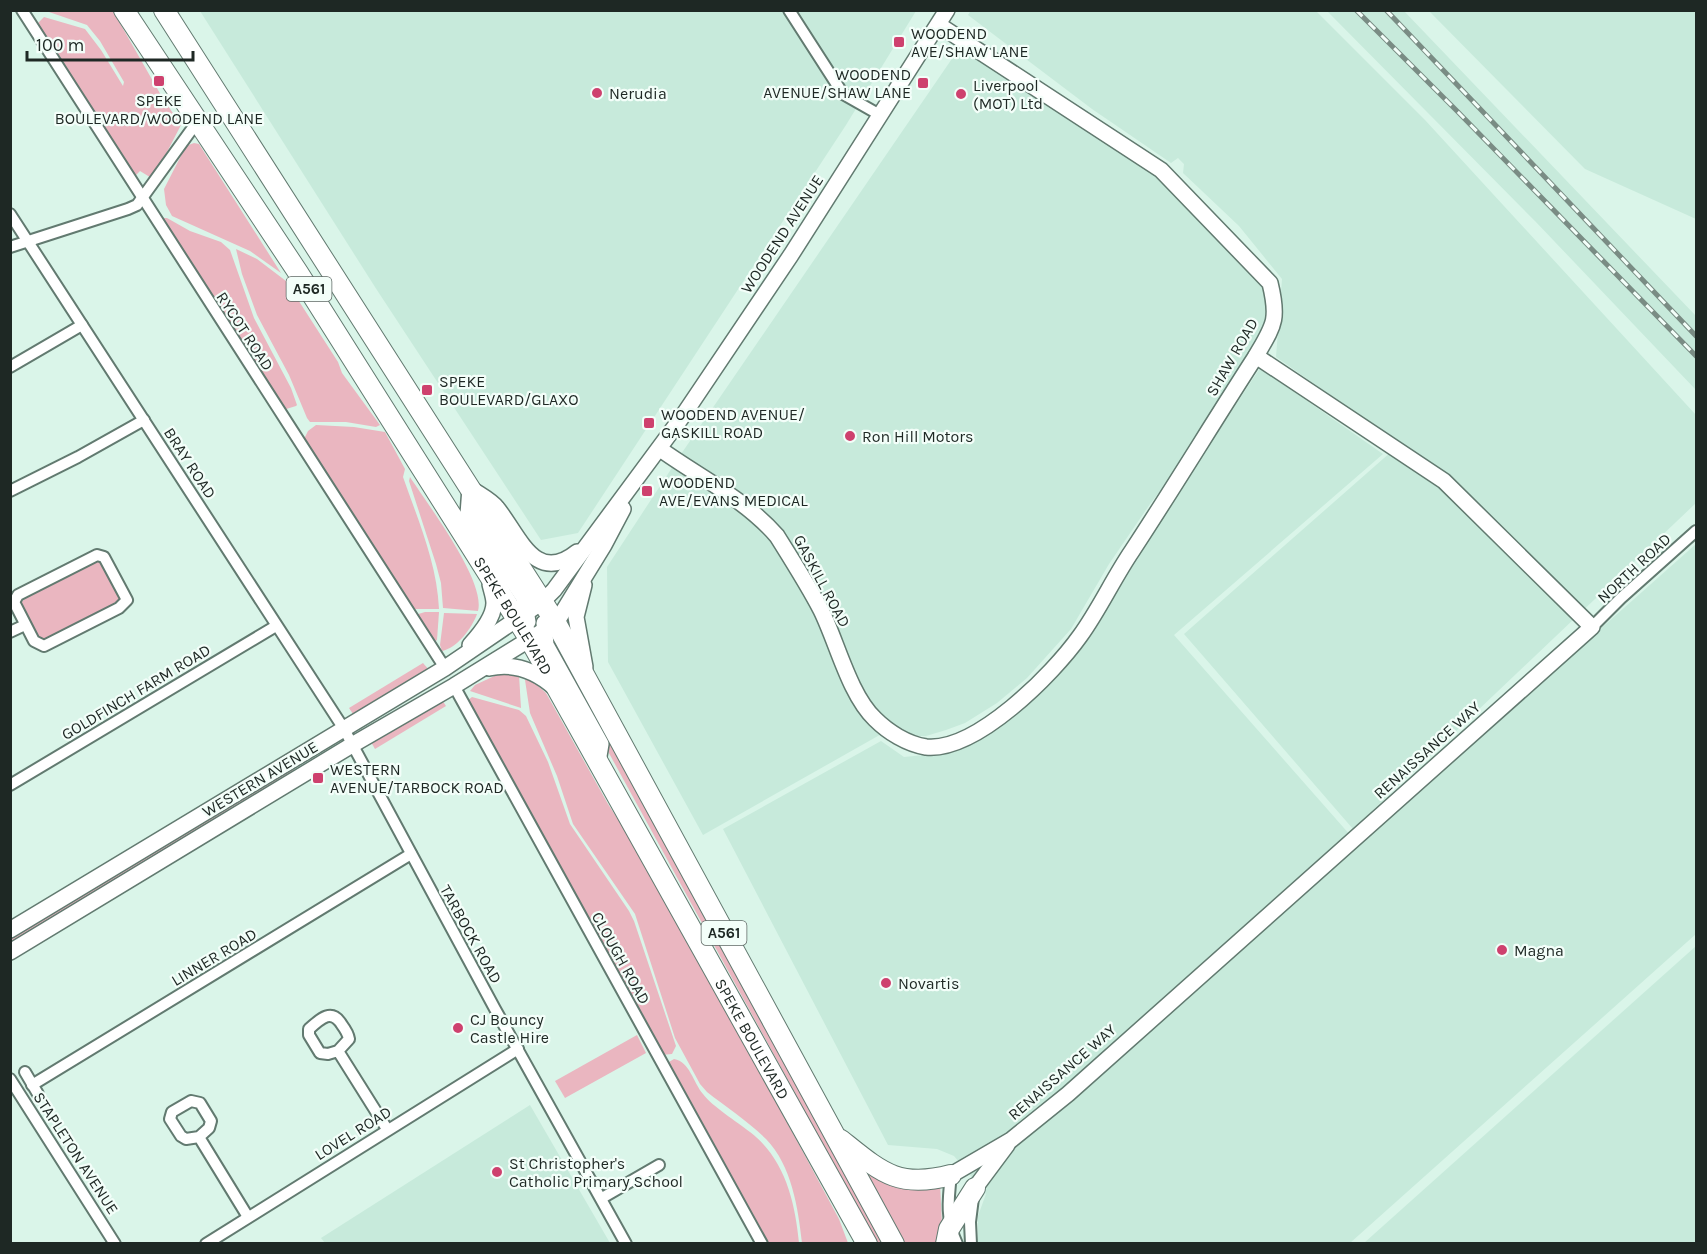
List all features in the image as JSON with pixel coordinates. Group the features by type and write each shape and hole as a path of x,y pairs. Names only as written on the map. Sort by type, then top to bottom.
{"highway":[{"name":"SPEKE BOULEVARD","path":"124,10 299,274 487,572 528,611 590,685 894,1244"},
{"name":"SPEKE BOULEVARD","path":"164,10 470,488 528,611 544,631 559,691 867,1244"},
{"path":"197,122 225,106"},
{"path":"832,1132 871,1163 902,1180 930,1181 951,1175"},
{"path":"951,1239 975,1188"},
{"path":"844,1203 858,1244"}],"street":[{"name":"RYCOT ROAD","path":"22,10 143,198 147,208 451,664"},
{"path":"789,10 843,94 880,115"},
{"name":"WOODEND AVENUE","path":"528,611 554,590 660,449 791,255 947,10"},
{"name":"SHAW ROAD","path":"927,747 952,743 972,734 1005,713 1037,686 1080,636 1274,325 1274,302 1270,283 1161,171 939,25"},
{"path":"10,247 128,209 143,198 197,122"},
{"name":"BRAY ROAD","path":"10,214 344,729 352,745"},
{"path":"10,367 82,325"},
{"path":"1256,356 1444,481 1592,627"},
{"path":"10,491 144,420"},
{"name":"GASKILL ROAD","path":"660,449 717,486 768,525 777,536 821,610 857,693 874,719 904,741 927,747"},
{"name":"WOODEND AVENUE","path":"544,631 604,545 641,474"},
{"path":"470,488 496,506 530,554 543,563 555,564 566,560 587,544"},
{"name":"NORTH ROAD","path":"1592,627 1696,531"},
{"path":"590,685 583,660 576,617 583,588 604,545"},
{"path":"97,555 104,557 127,600 119,608 44,646 34,641 25,625 14,602 18,596 97,555"},
{"path":"451,664 487,624 491,615 494,603 487,572"},
{"name":"WESTERN AVENUE","path":"10,930 451,664 528,611"},
{"path":"10,632 25,625"},
{"name":"GOLDFINCH FARM ROAD","path":"10,785 276,626"},
{"name":"RENAISSANCE WAY","path":"951,1175 1011,1140 1068,1094 1592,627"},
{"name":"WESTERN AVENUE","path":"10,952 544,631"},
{"name":"A561","path":"544,631 546,645 601,744 598,762"},
{"path":"481,670 512,665 538,675 559,691"},
{"name":"CLOUGH ROAD","path":"454,686 762,1244"},
{"name":"TARBOCK ROAD","path":"352,745 626,1244"},
{"name":"LINNER ROAD","path":"25,1072 35,1089 411,854"},
{"name":"LOVEL ROAD","path":"206,1244 518,1049"},
{"path":"338,1051 387,1129"},
{"name":"STAPLETON AVENUE","path":"10,1079 15,1096 115,1244"},
{"path":"199,1137 248,1217"},
{"path":"970,1244 970,1222 975,1188 1011,1140"},
{"path":"602,1198 659,1165"},
{"path":"951,1175 948,1203 951,1239"}],"shaded area":[{"path":"971,10 1316,11 1425,120 1696,415 1696,503 1353,829 1184,634 1400,444 1276,357 1282,279 1239,226 1183,173 1184,164 1178,158 1171,163 1092,109 968,15"},
{"path":"46,11 113,11 162,97 181,125 153,179 140,171 134,177 37,24 44,17 85,29 123,86 124,82 100,41 87,25"},
{"path":"200,11 916,11 846,125 578,533 541,540 375,287"},
{"path":"1327,11 1404,11 1696,316 1696,390 1535,221"},
{"path":"1429,11 1696,11 1696,219 1585,169"},
{"path":"960,47 1158,176 1275,276 1271,348 1150,504 1109,564 1071,629 1027,678 997,703 965,723 926,736 906,736 892,728 703,835 608,662 607,567 679,457"},
{"path":"199,144 281,273 250,251 172,216 166,205 164,189 186,146"},
{"path":"161,218 167,218 190,231 221,242 230,250 254,318 291,388 296,406 283,410"},
{"path":"236,249 257,259 286,281 338,362 342,373 380,425 376,427 346,422 310,422 289,375 257,315 242,274"},
{"path":"1260,368 1383,454 1174,635 1358,844 1696,544 1696,934 1350,1243 978,1243 978,1216 986,1194 954,1156 937,1149 888,1145 723,829 881,741 904,757 934,754 1015,711 1158,523"},
{"path":"316,425 354,427 385,432 405,469 403,477 431,558 439,609 411,609 303,441 308,431"},
{"path":"410,477 465,563 478,598 478,611 443,608 441,583 409,481"},
{"path":"95,560 102,561 120,594 119,601 48,639 42,640 36,635 20,604 26,597"},
{"path":"439,612 437,640 433,643 415,615"},
{"path":"444,613 477,614 463,637 453,646 442,651 440,645"},
{"path":"556,645 884,1243 877,1243 552,649"},
{"path":"423,663 429,670 353,714 349,708"},
{"path":"503,672 519,675 521,708 470,691 475,685"},
{"path":"530,679 546,693 697,955 839,1219 848,1243 802,1243 792,1188 775,1150 766,1139 700,1084 675,1038 635,914 573,824 557,776 530,713 525,680"},
{"path":"472,697 519,710 526,716 548,762 570,824 634,921 676,1046 672,1054 661,1055 467,701"},
{"path":"442,700 446,706 375,749 371,742"},
{"path":"293,769 296,774 11,944 10,936"},
{"path":"1696,946 1696,1243 1364,1243"},
{"path":"637,1035 646,1053 565,1098 555,1081"},
{"path":"674,1059 688,1068 707,1099 750,1132 772,1155 780,1168 791,1197 799,1243 765,1243 668,1066 669,1062"},
{"name":"St Christopher's Catholic Primary School","path":"530,1105 610,1243 325,1243 321,1238"},
{"path":"858,1166 940,1183 942,1225 936,1243 900,1243"}],"railway":[{"path":"1356,10 1696,356"},
{"path":"1386,10 1696,336"}],"place":[{"name":"WOODEND AVE/SHAW LANE","path":"899,42"},
{"name":"SPEKE BOULEVARD/WOODEND LANE","path":"159,81"},
{"name":"WOODEND AVENUE/SHAW LANE","path":"923,83"},
{"name":"Nerudia","path":"597,93"},
{"name":"Liverpool (MOT) Ltd","path":"961,94"},
{"name":"SPEKE BOULEVARD/GLAXO","path":"427,390"},
{"name":"WOODEND AVENUE/ GASKILL ROAD","path":"649,423"},
{"name":"Ron Hill Motors","path":"850,436"},
{"name":"WOODEND AVE/EVANS MEDICAL","path":"647,491"},
{"name":"WESTERN AVENUE/TARBOCK ROAD","path":"318,778"},
{"name":"Magna","path":"1502,950"},
{"name":"Novartis","path":"886,983"},
{"name":"CJ Bouncy Castle Hire","path":"458,1028"},
{"name":"St Christopher's Catholic Primary School","path":"497,1172"}]}
